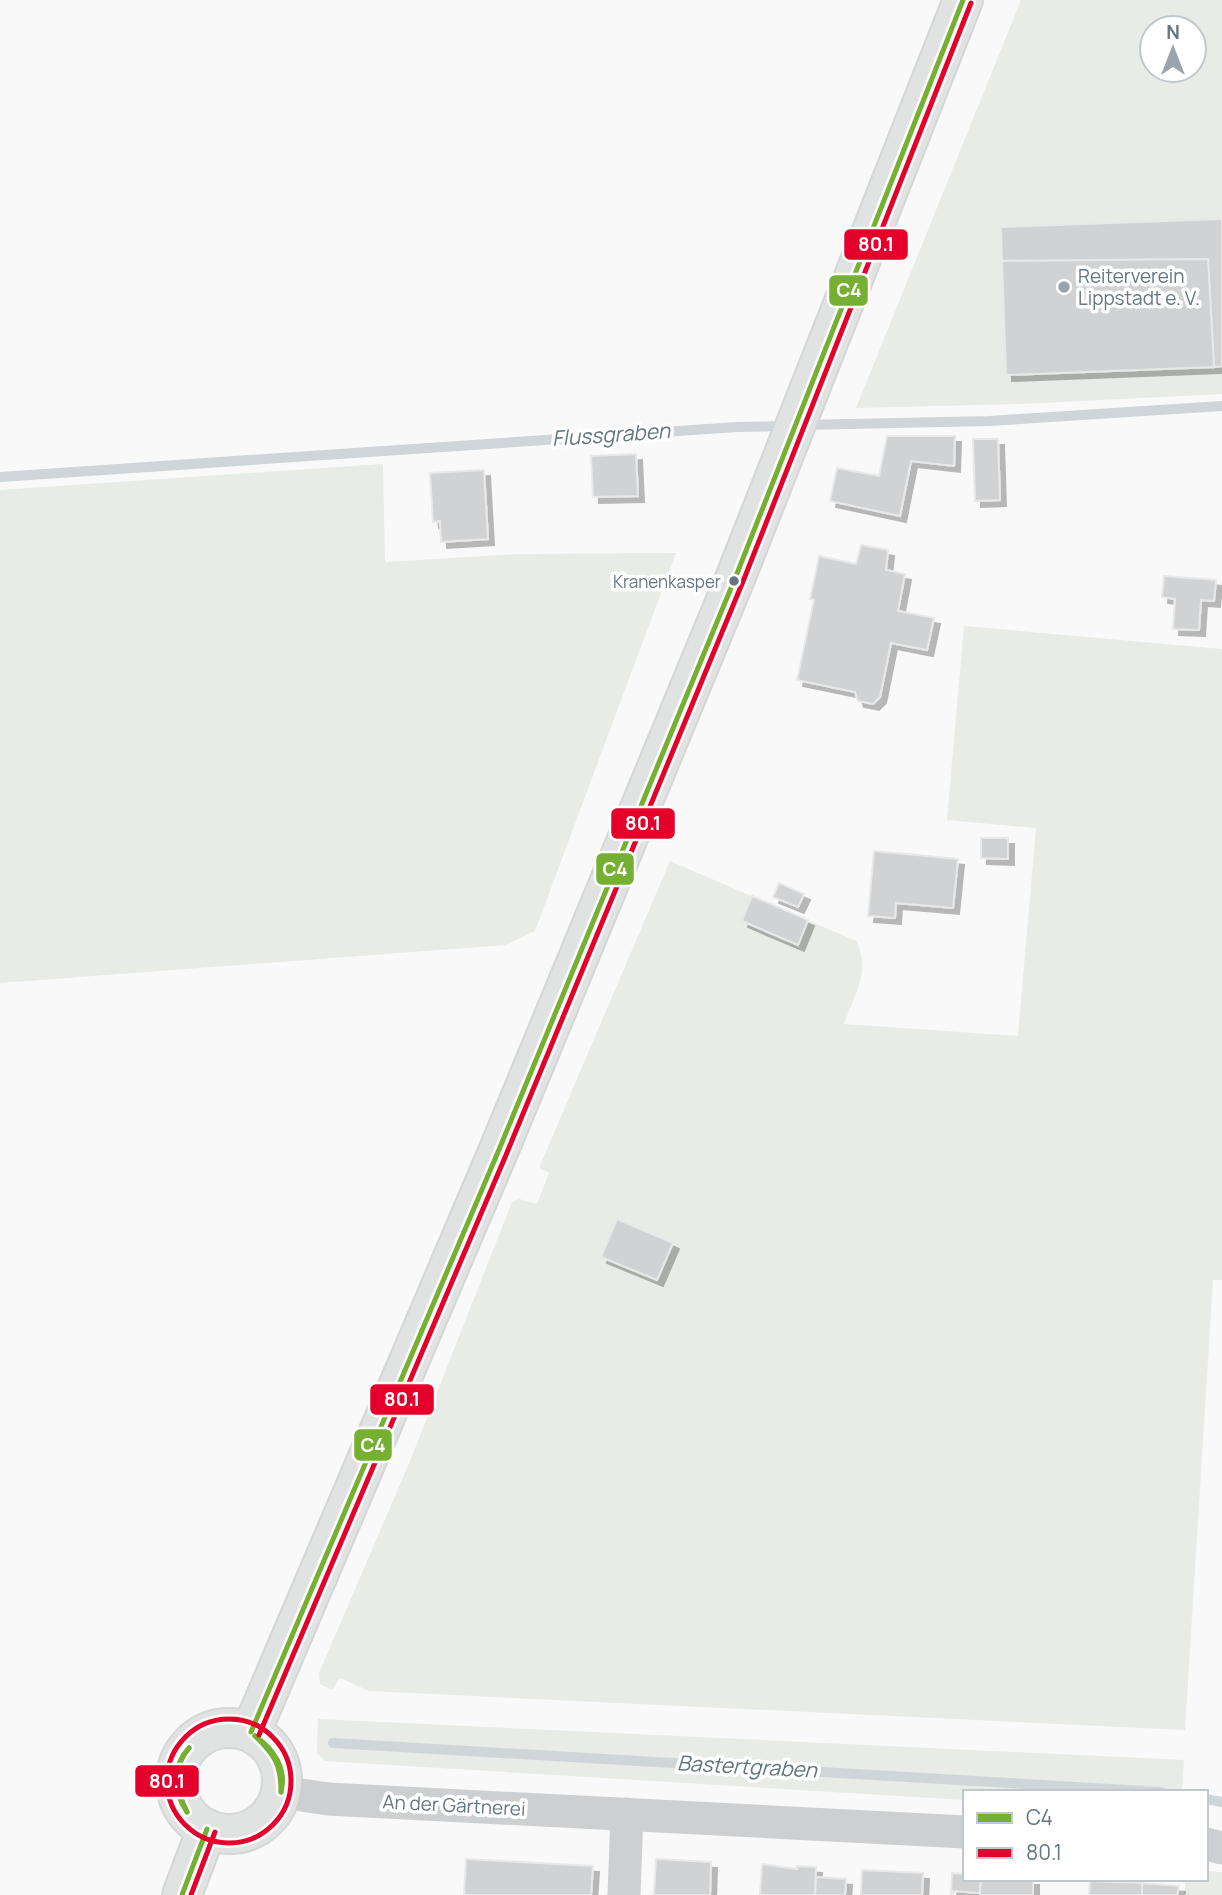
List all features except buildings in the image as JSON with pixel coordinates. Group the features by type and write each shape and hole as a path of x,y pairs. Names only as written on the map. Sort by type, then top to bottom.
{"street":[{"path":"251,1732 498,1152 783,457 963,0"},
{"path":"235,1727 251,1732 266,1743 277,1757 282,1774 281,1792 276,1807 253,1829 222,1834 193,1820 180,1800 176,1775 180,1759 202,1734 235,1727"},
{"name":"An der Gärtnerei","path":"281,1792 328,1798 963,1832"},
{"path":"624,1895 627,1814"},
{"path":"182,1895 207,1829"}],"shaded area":[{"name":"Reiterverein Lippstadt e. V.","path":"1021,0 1222,0 1222,394 1021,404 856,408"},
{"path":"383,464 385,562 519,554 676,553 535,931 505,945 0,983 0,490"},
{"path":"964,626 1222,649 1222,1280 1213,1280 1185,1730 369,1691 340,1678 332,1690 320,1684 319,1673 410,1461 512,1202 519,1199 537,1204 549,1173 539,1168 670,861 856,941 862,973 844,1024 1018,1036 1036,828 947,820"},
{"path":"318,1719 1184,1760 1182,1790 963,1790 963,1800 325,1761 317,1753"},
{"path":"1208,1871 1222,1872 1222,1895 1184,1895 1186,1881 1208,1881"}],"waterway":[{"name":"Flussgraben","path":"803,425 989,421 1222,406"},
{"name":"Flussgraben","path":"0,477 737,427 785,426"},
{"name":"Bastertgraben","path":"333,1743 1127,1790"},
{"name":"Bastertgraben","path":"1208,1799 1222,1802"}],"transit line":[{"name":"C4","path":"251,1732 498,1152 736,576 963,0"},
{"name":"80.1","path":"259,1735 506,1155 744,579 971,3"},
{"name":"80.1","path":"229,1719 253,1724 273,1737 286,1757 291,1781 286,1805 273,1825 253,1838 229,1843 205,1838 185,1825 172,1805 167,1781 172,1757 185,1737 205,1724 229,1719"},
{"name":"C4","path":"255,1736 268,1747 277,1760 282,1775 281,1792"},
{"name":"C4","path":"255,1736 276,1761 281,1792"},
{"name":"C4","path":"187,1812 179,1796 176,1779 183,1755 189,1748"},
{"name":"C4","path":"187,1812 179,1788 178,1771 189,1748"},
{"name":"C4","path":"182,1895 207,1829"},
{"name":"80.1","path":"191,1895 215,1832"}],"place":[{"name":"Reiterverein Lippstadt e. V.","path":"1064,287"},
{"name":"Kranenkasper","path":"734,581"}]}
